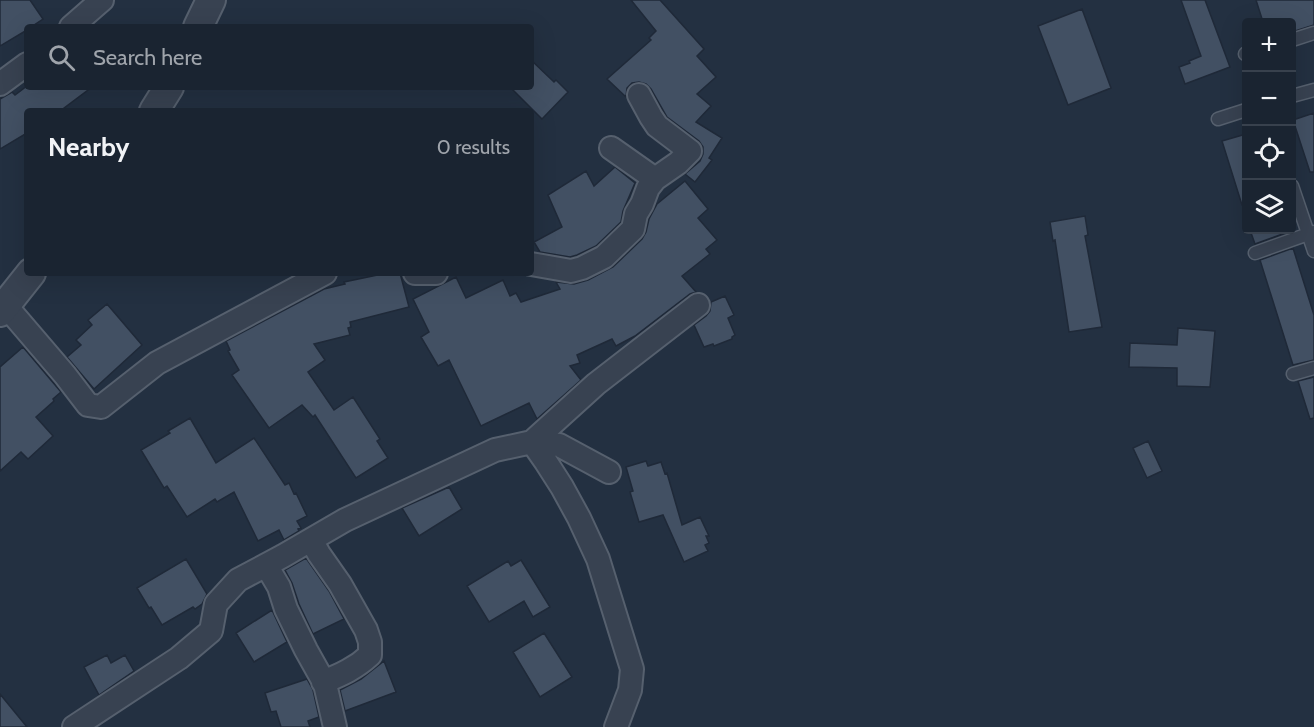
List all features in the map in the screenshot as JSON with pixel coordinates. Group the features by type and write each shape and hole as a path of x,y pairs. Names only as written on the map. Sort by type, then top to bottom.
{"street":[{"path":"74,24 102,0"},
{"path":"199,24 211,0"},
{"path":"0,84 24,66"},
{"path":"156,108 167,90"},
{"path":"534,265 570,271 604,257 633,229 636,214 648,188 655,179 678,163 690,151 657,126 639,95"},
{"path":"611,148 655,179"},
{"path":"30,276 3,309 88,405 102,407 157,363 319,276"},
{"path":"532,442 596,384 698,305"},
{"path":"532,442 568,497 598,559 632,669 630,690 616,727"},
{"path":"74,727 179,658 211,631 216,604 238,580 345,520 495,450 532,442 559,445 609,472"},
{"path":"311,540 340,584 366,630 370,642 370,656 361,664 323,682"},
{"path":"266,565 279,587 286,609 323,682 335,727"}],"lane":[{"path":"1296,39 1314,33"},
{"path":"1296,95 1314,90"},
{"path":"1218,119 1242,111"},
{"path":"1296,196 1311,233 1314,251"},
{"path":"1255,253 1311,233"},
{"path":"1293,374 1314,368"}],"building":[{"path":"0,0 30,0 43,19 36,24 24,24 24,32 0,46"},
{"path":"631,0 660,0 704,49 697,56 716,77 697,94 711,106 696,122 722,138 709,158 712,160 695,182 685,174 700,161 703,154 703,147 699,141 667,117 646,84 632,83 627,88 626,97 607,79 651,40 649,38 656,31"},
{"path":"1181,0 1205,0 1230,67 1185,84 1179,67 1201,56"},
{"path":"1256,0 1314,0 1314,25 1296,31 1296,18 1262,18"},
{"path":"1082,9 1111,88 1068,105 1038,26"},
{"path":"534,63 568,92 542,119 534,108 531,108 513,90 534,90"},
{"path":"24,88 88,90 64,108 24,108 24,135 0,149 0,99 12,92 15,95"},
{"path":"1314,113 1314,172 1310,172 1296,129 1296,119"},
{"path":"1242,135 1242,205 1222,141"},
{"path":"615,167 635,183 623,211 621,222 596,246 577,255 570,257 540,252 534,242 562,227 548,195 586,171 594,186"},
{"path":"685,181 708,209 698,218 717,240 706,249 710,254 682,276 696,292 690,294 635,336 616,346 612,339 577,355 580,363 570,366 581,380 537,419 529,403 481,426 449,360 438,366 421,337 429,332 413,299 456,277 466,298 503,280 510,296 516,293 521,302 560,289 556,282 574,284 588,280 613,267 642,239 657,204"},
{"path":"1085,216 1088,235 1085,236 1102,327 1069,332 1055,240 1053,241 1050,222"},
{"path":"1251,234 1282,234 1255,244"},
{"path":"1293,248 1314,315 1314,360 1293,365 1260,260"},
{"path":"373,276 401,276 409,307 350,322 351,327 348,328 350,335 314,344 325,360 308,372 334,410 353,397 380,439 377,441 388,458 356,478 315,415 313,417 302,405 269,428 232,375 239,370 228,351 230,350 226,341 324,289 345,284 344,282"},
{"path":"725,296 734,315 728,318 735,335 732,339 714,346 713,344 704,347 694,325 710,311 711,302"},
{"path":"107,304 142,345 94,389 67,357 81,345 76,340 92,325 88,320"},
{"path":"1178,328 1215,331 1210,387 1177,386 1177,368 1129,367 1130,343 1177,345"},
{"path":"23,347 61,392 36,417 53,436 28,459 21,452 0,471 0,367"},
{"path":"1314,377 1314,418 1310,419 1298,381"},
{"path":"190,418 216,463 254,438 285,485 289,483 294,494 296,493 307,516 297,521 301,528 298,529 299,531 284,540 279,530 258,541 234,492 217,502 215,499 187,517 167,486 164,488 141,450"},
{"path":"1148,441 1162,471 1147,478 1133,448"},
{"path":"646,461 648,466 661,462 665,474 667,473 682,525 700,517 709,536 706,536 709,543 705,545 708,551 684,562 663,515 639,522 630,492 633,491 626,467"},
{"path":"449,487 462,509 419,536 402,508"},
{"path":"306,558 329,591 344,619 313,634 285,570"},
{"path":"186,559 207,594 202,604 195,609 193,607 162,625 137,588"},
{"path":"521,560 550,607 533,617 524,601 489,622 467,586 508,561 511,566"},
{"path":"272,610 287,642 254,662 236,633"},
{"path":"544,633 572,677 540,697 513,652"},
{"path":"107,655 111,663 125,655 134,671 99,695 84,667"},
{"path":"384,661 396,692 345,711 340,690 361,679"},
{"path":"307,679 313,690 319,717 308,721 310,727 281,727 276,711 271,712 265,693"},
{"path":"0,694 27,727 0,727"}]}
